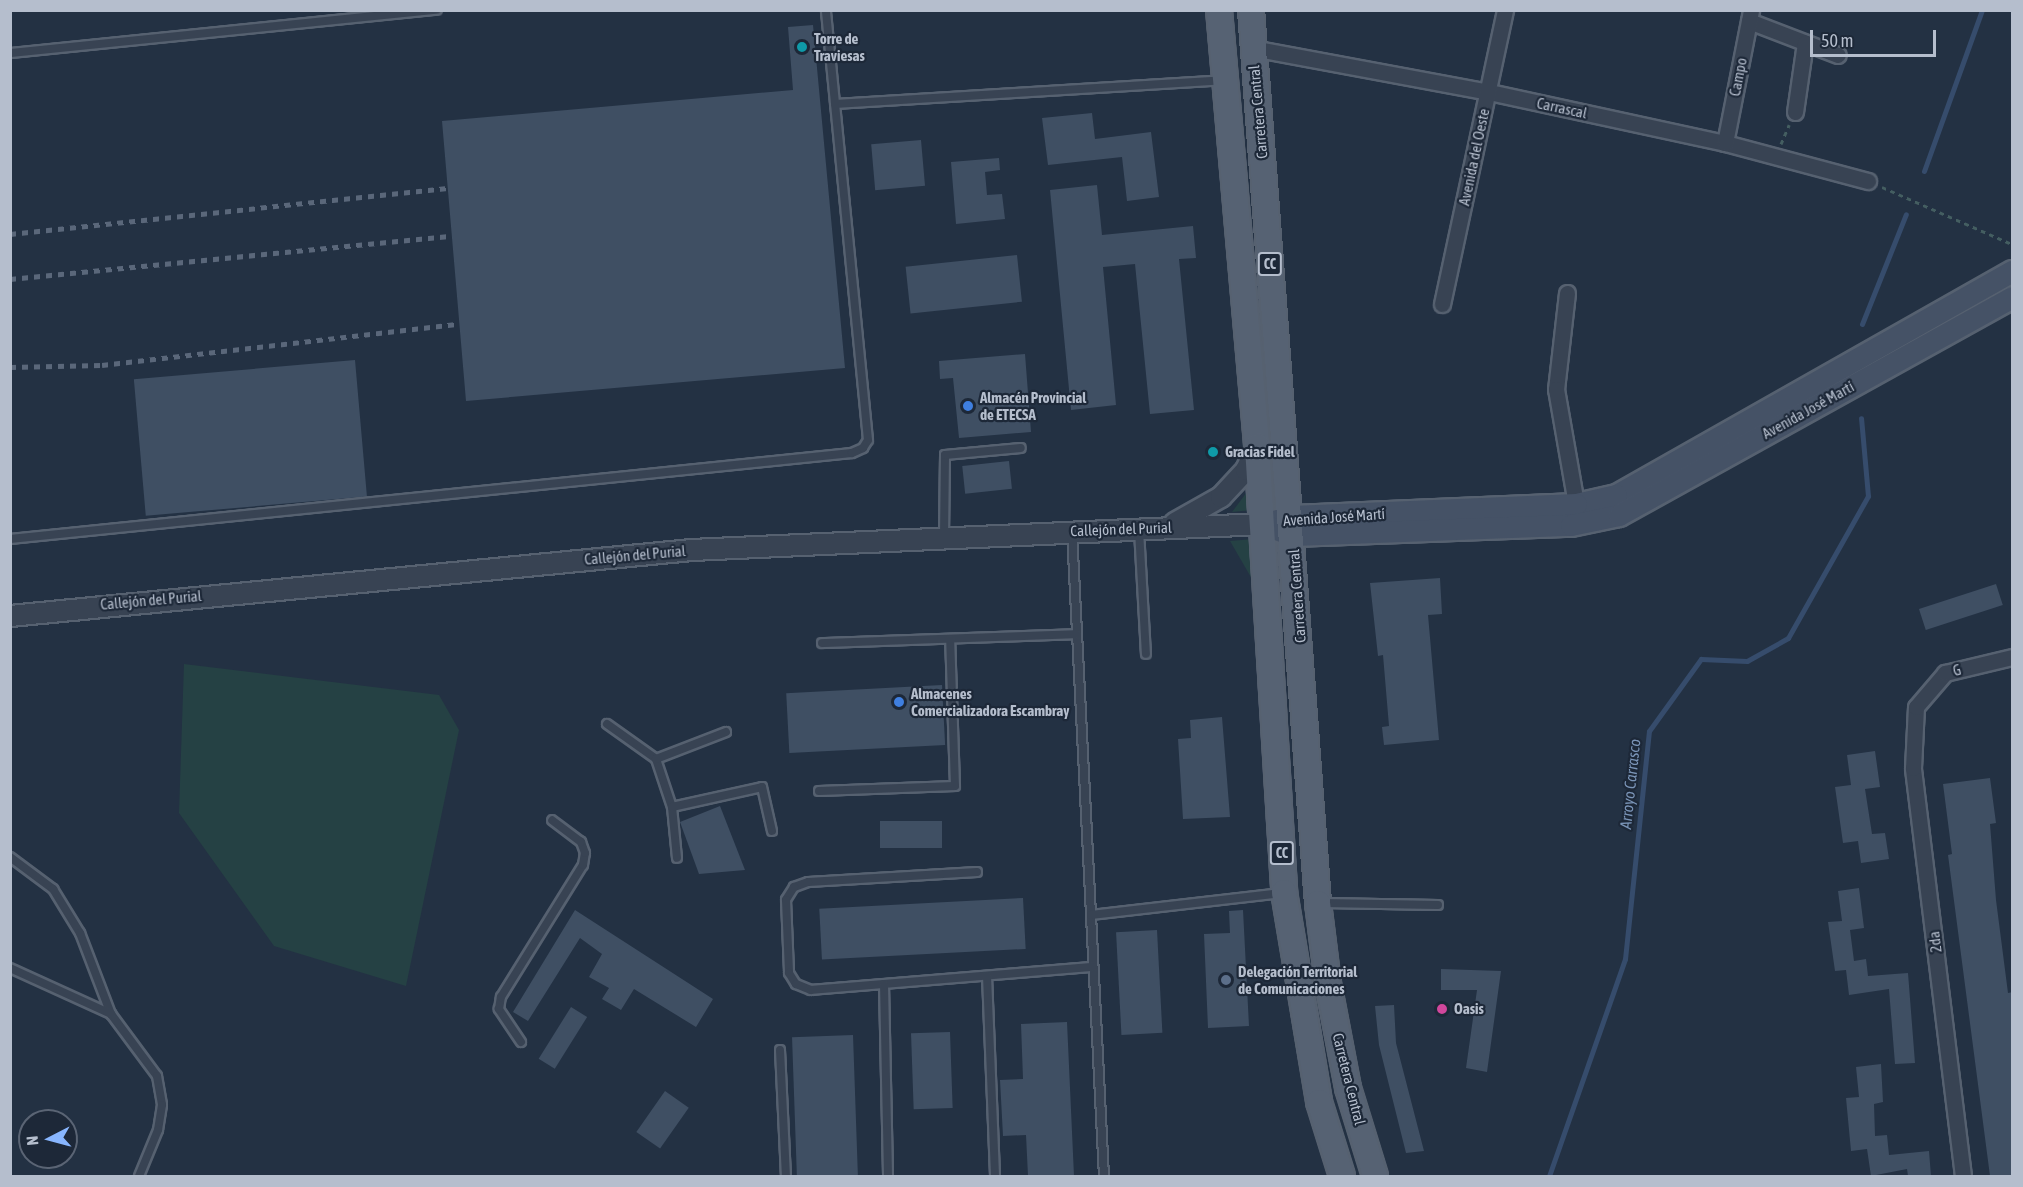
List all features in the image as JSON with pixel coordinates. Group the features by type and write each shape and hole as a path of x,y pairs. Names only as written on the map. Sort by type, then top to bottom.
{"main road":[{"name":"Carretera Central","path":"1219,10 1263,524 1284,892 1319,1102 1342,1176"},
{"name":"Carretera Central","path":"1251,10 1252,48 1292,526 1318,903 1328,983 1348,1088 1375,1176"},
{"name":"Avenida José Martí","path":"1292,526 1576,504 1616,495 2013,271"},
{"name":"Avenida José Martí","path":"1263,524 1292,526 1571,525 1619,515 2013,297"},
{"path":"1284,892 1318,903"}],"street":[{"name":"Avenida del Oeste","path":"1442,304 1505,10"},
{"path":"1750,16 1805,43 1838,54"},
{"name":"Campo","path":"1725,143 1750,16"},
{"path":"1795,112 1805,43"},
{"name":"Carrascal","path":"1252,48 1489,92 1725,143 1774,159 1868,181"},
{"path":"1567,293 1556,389 1562,438 1576,504"},
{"path":"1164,528 1192,517 1221,497 1246,470 1257,446"},
{"name":"Callejón del Purial","path":"10,616 692,550 1263,524"},
{"name":"G","path":"1916,707 1945,673 2013,657"},
{"name":"2da","path":"1916,707 1913,768 1963,1176"}],"lane":[{"path":"10,53 437,10"},
{"path":"10,538 852,453 863,448 868,440 826,10"},
{"path":"835,104 1224,80"},
{"path":"945,537 945,455 1021,448"},
{"path":"1139,529 1146,654"},
{"path":"1072,531 1104,1176"},
{"path":"822,643 1077,634"},
{"path":"819,791 955,786 950,639"},
{"path":"607,724 656,759 672,807 677,858"},
{"path":"656,759 726,732"},
{"path":"672,807 762,787 772,831"},
{"path":"520,1042 499,1009 501,997 583,865 585,853 581,842 552,820"},
{"path":"10,857 53,889 80,933 111,1014 157,1076 162,1106 158,1130 139,1176"},
{"path":"977,872 808,882 794,887 786,900 789,973 796,984 811,990 1093,967"},
{"path":"1091,915 1284,892"},
{"path":"1318,903 1438,905"},
{"path":"10,968 111,1014"},
{"path":"987,976 995,1176"},
{"path":"884,984 888,1176"},
{"path":"780,1050 786,1176"}],"path":[{"path":"1774,159 1795,112"},
{"path":"1868,181 2013,244"}],"green space":[{"path":"1250,488 1252,510 1232,512"},
{"path":"1253,539 1256,586 1230,541"},
{"path":"184,664 439,695 459,730 406,986 274,946 179,813"}],"building":[{"path":"813,25 845,368 466,401 442,121 793,90 788,27"},
{"path":"1092,113 1095,139 1151,132 1159,197 1127,201 1122,157 1048,165 1042,118"},
{"path":"921,140 925,186 875,190 871,144"},
{"path":"999,158 1000,170 985,172 987,195 1002,194 1005,219 956,224 951,162"},
{"path":"1097,185 1102,235 1193,226 1196,258 1179,259 1194,410 1150,414 1135,264 1103,267 1116,405 1071,410 1050,190"},
{"path":"1017,255 1022,302 911,313 906,267"},
{"path":"1025,354 1031,432 959,438 953,378 940,379 939,361"},
{"path":"355,360 367,496 146,516 134,379"},
{"path":"1009,461 1012,489 965,494 962,466"},
{"path":"1440,578 1442,614 1428,615 1439,740 1384,745 1382,727 1389,726 1383,655 1378,656 1370,583"},
{"path":"1996,584 2003,605 1926,630 1919,609"},
{"path":"942,685 945,745 789,753 786,693"},
{"path":"1222,717 1230,817 1183,819 1178,739 1191,738 1190,720"},
{"path":"1875,751 1880,787 1865,789 1872,834 1885,833 1889,859 1861,863 1858,841 1843,843 1835,787 1851,785 1847,755"},
{"path":"1990,778 1996,823 1990,824 1996,900 2008,993 2013,992 2013,1176 1990,1176 1948,855 1952,854 1943,784"},
{"path":"720,806 745,870 699,874 680,822"},
{"path":"880,821 942,821 942,848 880,848"},
{"path":"1859,888 1864,928 1850,930 1854,961 1866,959 1868,976 1908,973 1915,1063 1895,1064 1889,989 1849,995 1846,970 1835,971 1828,922 1842,921 1838,891"},
{"path":"1023,898 1026,949 822,960 819,909"},
{"path":"575,910 713,999 696,1027 634,989 621,1010 602,999 609,988 589,977 602,954 580,938 528,1021 513,1012"},
{"name":"Delegación Territorial de Comunicaciones","path":"1243,910 1249,1026 1208,1028 1204,934 1230,933 1229,911"},
{"path":"1157,930 1162,1033 1121,1035 1116,932"},
{"path":"1441,969 1501,971 1487,1072 1466,1068 1477,990 1441,990"},
{"path":"1394,1005 1396,1043 1424,1151 1406,1153 1379,1045 1375,1006"},
{"path":"571,1007 587,1017 555,1069 539,1059"},
{"path":"1067,1022 1074,1176 1028,1176 1026,1135 1003,1136 1000,1080 1023,1079 1021,1024"},
{"path":"950,1032 953,1108 914,1109 911,1033"},
{"path":"853,1035 858,1176 797,1176 792,1037"},
{"path":"1881,1064 1883,1102 1874,1104 1875,1136 1887,1135 1889,1155 1929,1151 1931,1176 1908,1176 1907,1169 1871,1176 1867,1149 1851,1151 1846,1098 1859,1097 1856,1067"},
{"path":"665,1091 689,1108 660,1149 636,1132"}],"waterway":[{"path":"1924,171 1982,10"},
{"path":"1862,324 1906,214"},
{"name":"Arroyo Carrasco","path":"1549,1176 1625,959 1649,731 1701,659 1747,661 1788,638 1868,496 1861,418"}],"railway":[{"path":"10,234 448,188"},
{"path":"10,279 452,236"},
{"path":"10,367 102,365 459,324"}],"place":[{"name":"Torre de Traviesas","path":"802,47"},
{"name":"Almacén Provincial de ETECSA","path":"968,406"},
{"name":"Gracias Fidel","path":"1213,452"},
{"name":"Almacenes Comercializadora Escambray","path":"899,702"},
{"name":"Delegación Territorial de Comunicaciones","path":"1226,980"},
{"name":"Oasis","path":"1442,1009"}]}
